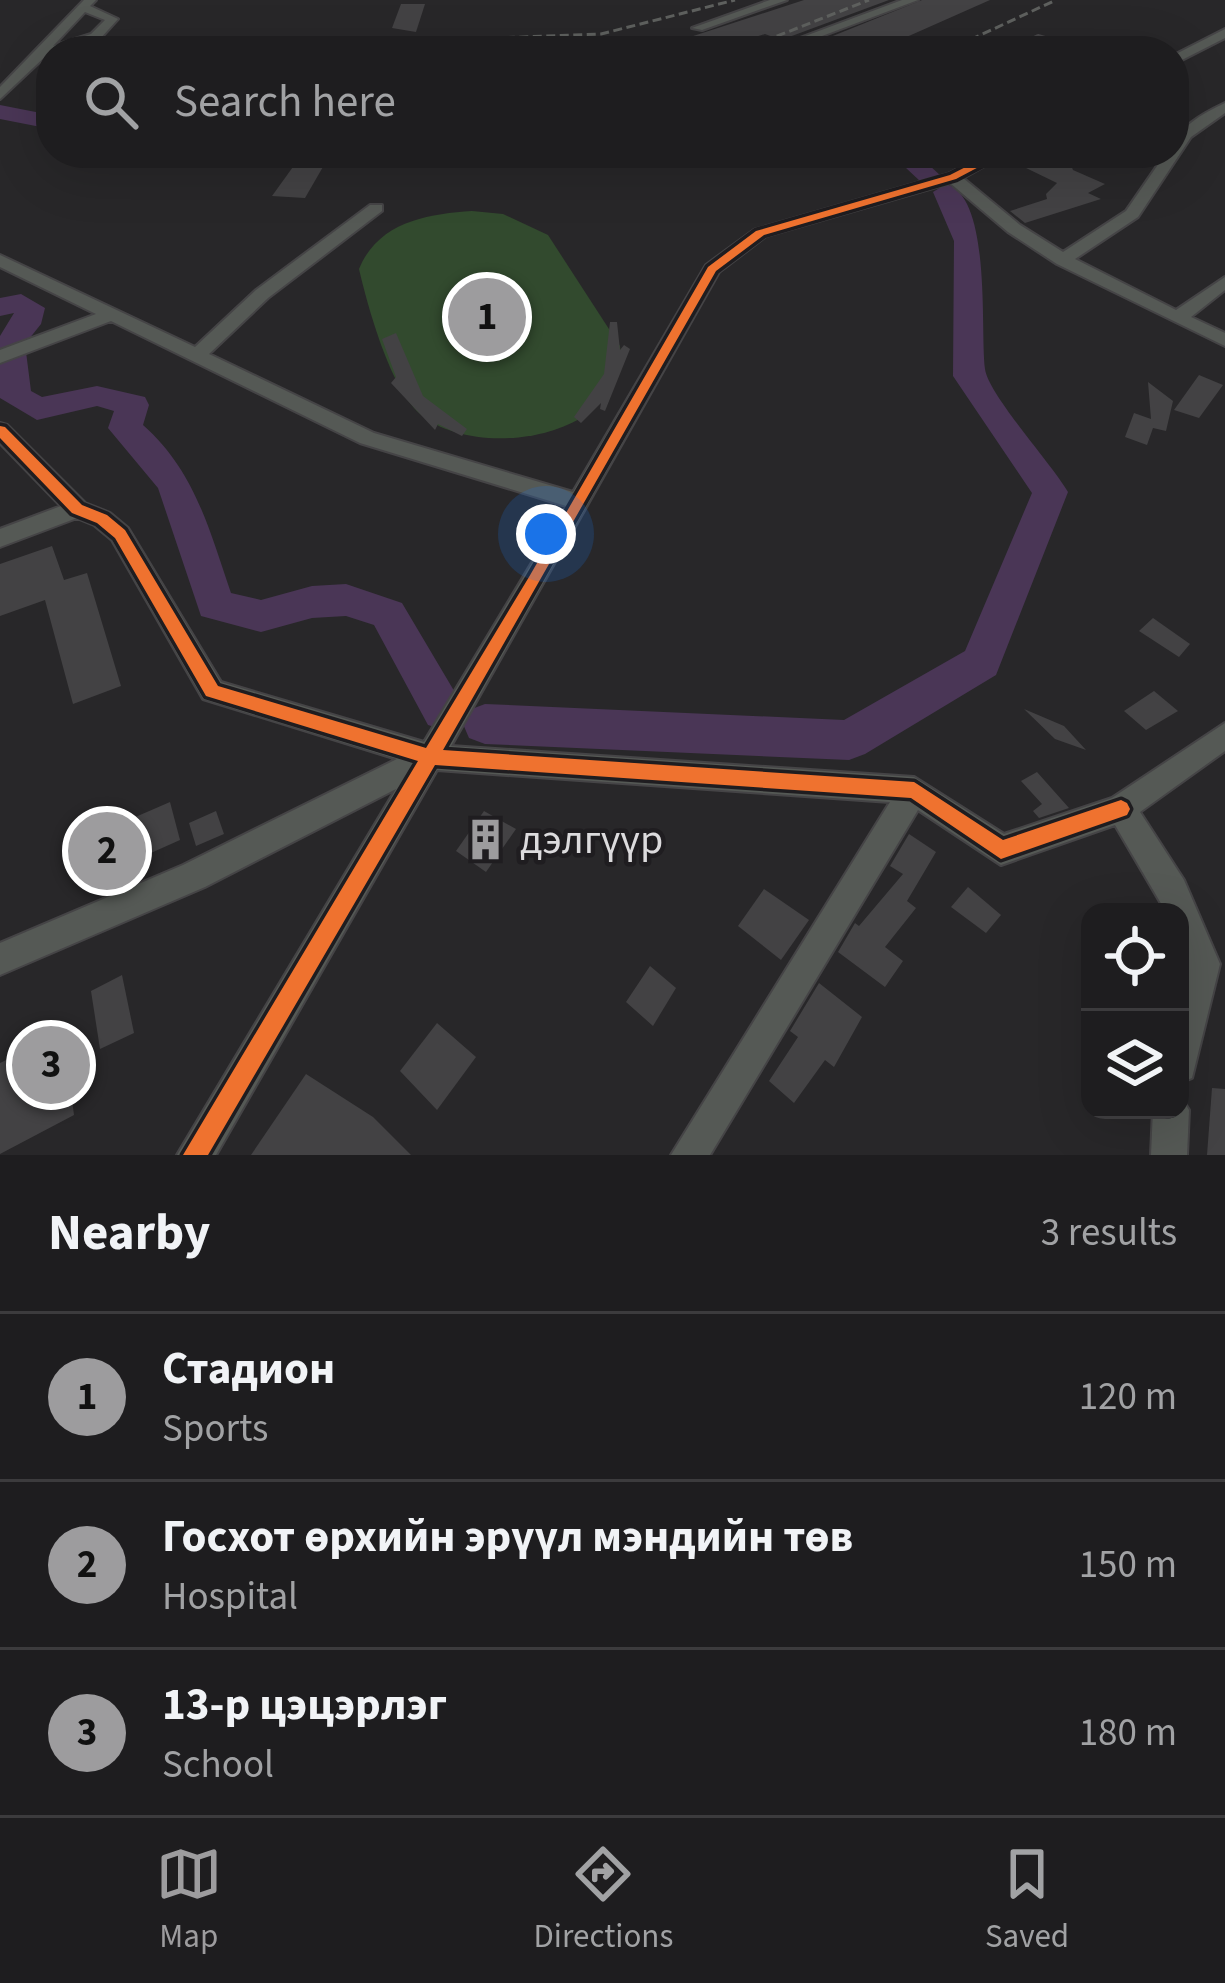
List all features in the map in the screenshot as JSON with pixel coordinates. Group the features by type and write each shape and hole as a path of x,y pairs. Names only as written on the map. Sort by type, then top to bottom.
{"street":[{"path":"698,28 781,0"},
{"path":"812,36 912,0"},
{"path":"56,36 86,4 112,19 96,36"},
{"path":"1189,52 1225,33"},
{"path":"1204,44 1225,52"},
{"path":"0,95 36,57"},
{"path":"1189,132 1225,107"},
{"path":"195,1155 580,502 712,268 760,233 971,168"},
{"path":"1064,260 1132,214 1164,168"},
{"path":"953,177 989,213 1064,260 1225,340"},
{"path":"196,355 262,294 376,208"},
{"path":"0,260 367,438 580,502"},
{"path":"1178,318 1225,282"},
{"path":"0,357 45,344 112,314"},
{"path":"0,430 77,509 102,519 120,534 212,691 430,757 914,790 1001,850 1120,809 1225,735"},
{"path":"0,538 77,509"},
{"path":"0,959 194,876 430,757"},
{"path":"689,1155 914,790"},
{"path":"1120,809 1173,891 1204,964 1189,1028"},
{"path":"1169,1155 1171,1119"}],"green space":[{"path":"472,211 503,214 548,235 620,346 617,377 601,402 576,421 544,433 475,437 444,428 419,413 399,385 374,325 359,269 367,253 391,231 421,218"}],"building":[{"path":"804,0 889,0 792,36 693,36"},
{"path":"922,0 990,0 909,36 833,36"},
{"path":"401,4 425,4 416,32 392,28"},
{"path":"292,168 322,168 305,198 272,196"},
{"path":"1026,168 1072,168 1105,184 1088,193 1101,199 1025,223 1010,211 1047,199 1057,183"},
{"path":"610,322 617,322 620,350 624,345 630,349 605,411 601,403 581,423 574,417 604,374"},
{"path":"396,333 423,396 467,429 462,436 438,424 435,430 391,383 396,377 382,339"},
{"path":"1199,375 1223,385 1199,418 1174,410"},
{"path":"1148,382 1173,401 1166,431 1153,428 1147,445 1125,437 1134,413 1151,419"},
{"path":"52,546 64,580 87,573 121,686 73,704 45,600 0,616 0,564"},
{"path":"1153,618 1190,644 1179,657 1139,631"},
{"path":"1154,691 1178,711 1146,730 1124,711"},
{"path":"1024,709 1064,726 1086,750 1055,739"},
{"path":"1037,772 1069,808 1039,818 1033,811 1042,804 1021,781"},
{"path":"170,802 180,840 95,878 87,838"},
{"path":"216,811 224,834 196,846 189,823"},
{"name":"дэлгүүр","path":"484,811 516,829 486,872 456,851"},
{"path":"909,834 936,852 907,901 916,908 885,947 903,961 885,987 838,952 855,923 859,926 903,874 890,866"},
{"path":"968,887 1001,915 986,933 951,907"},
{"path":"764,889 809,920 781,960 738,926"},
{"path":"650,966 676,988 653,1026 626,1002"},
{"path":"122,975 134,1033 100,1049 91,991"},
{"path":"819,983 862,1017 834,1067 825,1060 794,1103 769,1081 798,1037 790,1031"},
{"path":"437,1023 476,1057 437,1110 400,1071"},
{"path":"65,1047 74,1115 0,1154 0,1063 31,1048 33,1063"},
{"path":"306,1074 373,1117 411,1155 251,1155"},
{"path":"1212,1088 1225,1089 1225,1155 1207,1155"}],"waterway":[{"path":"0,112 36,119"},
{"path":"920,168 930,177"},
{"path":"485,724 849,740 981,663 1050,492 969,376 967,241 946,192"},
{"path":"0,307 21,303 30,308 26,324 10,343 15,396 37,409 97,396 133,405 125,428 147,448 176,488 215,605 261,616 312,602 346,600 388,614 444,711"}],"railway":[{"path":"549,36 601,34 735,0"},
{"path":"777,36 869,0"},
{"path":"978,36 1056,0"}],"cycle path":[{"path":"195,1155 712,269 760,233 971,168"},
{"path":"0,430 77,509 102,519 120,534 212,691 430,757 914,790 1001,850 1121,809"}],"place":[{"name":"Стадион","path":"487,317"},
{"name":"дэлгүүр","path":"486,840"},
{"name":"Госхот өрхийн эрүүл мэндийн төв","path":"107,851"},
{"name":"13-р цэцэрлэг","path":"51,1065"}]}
